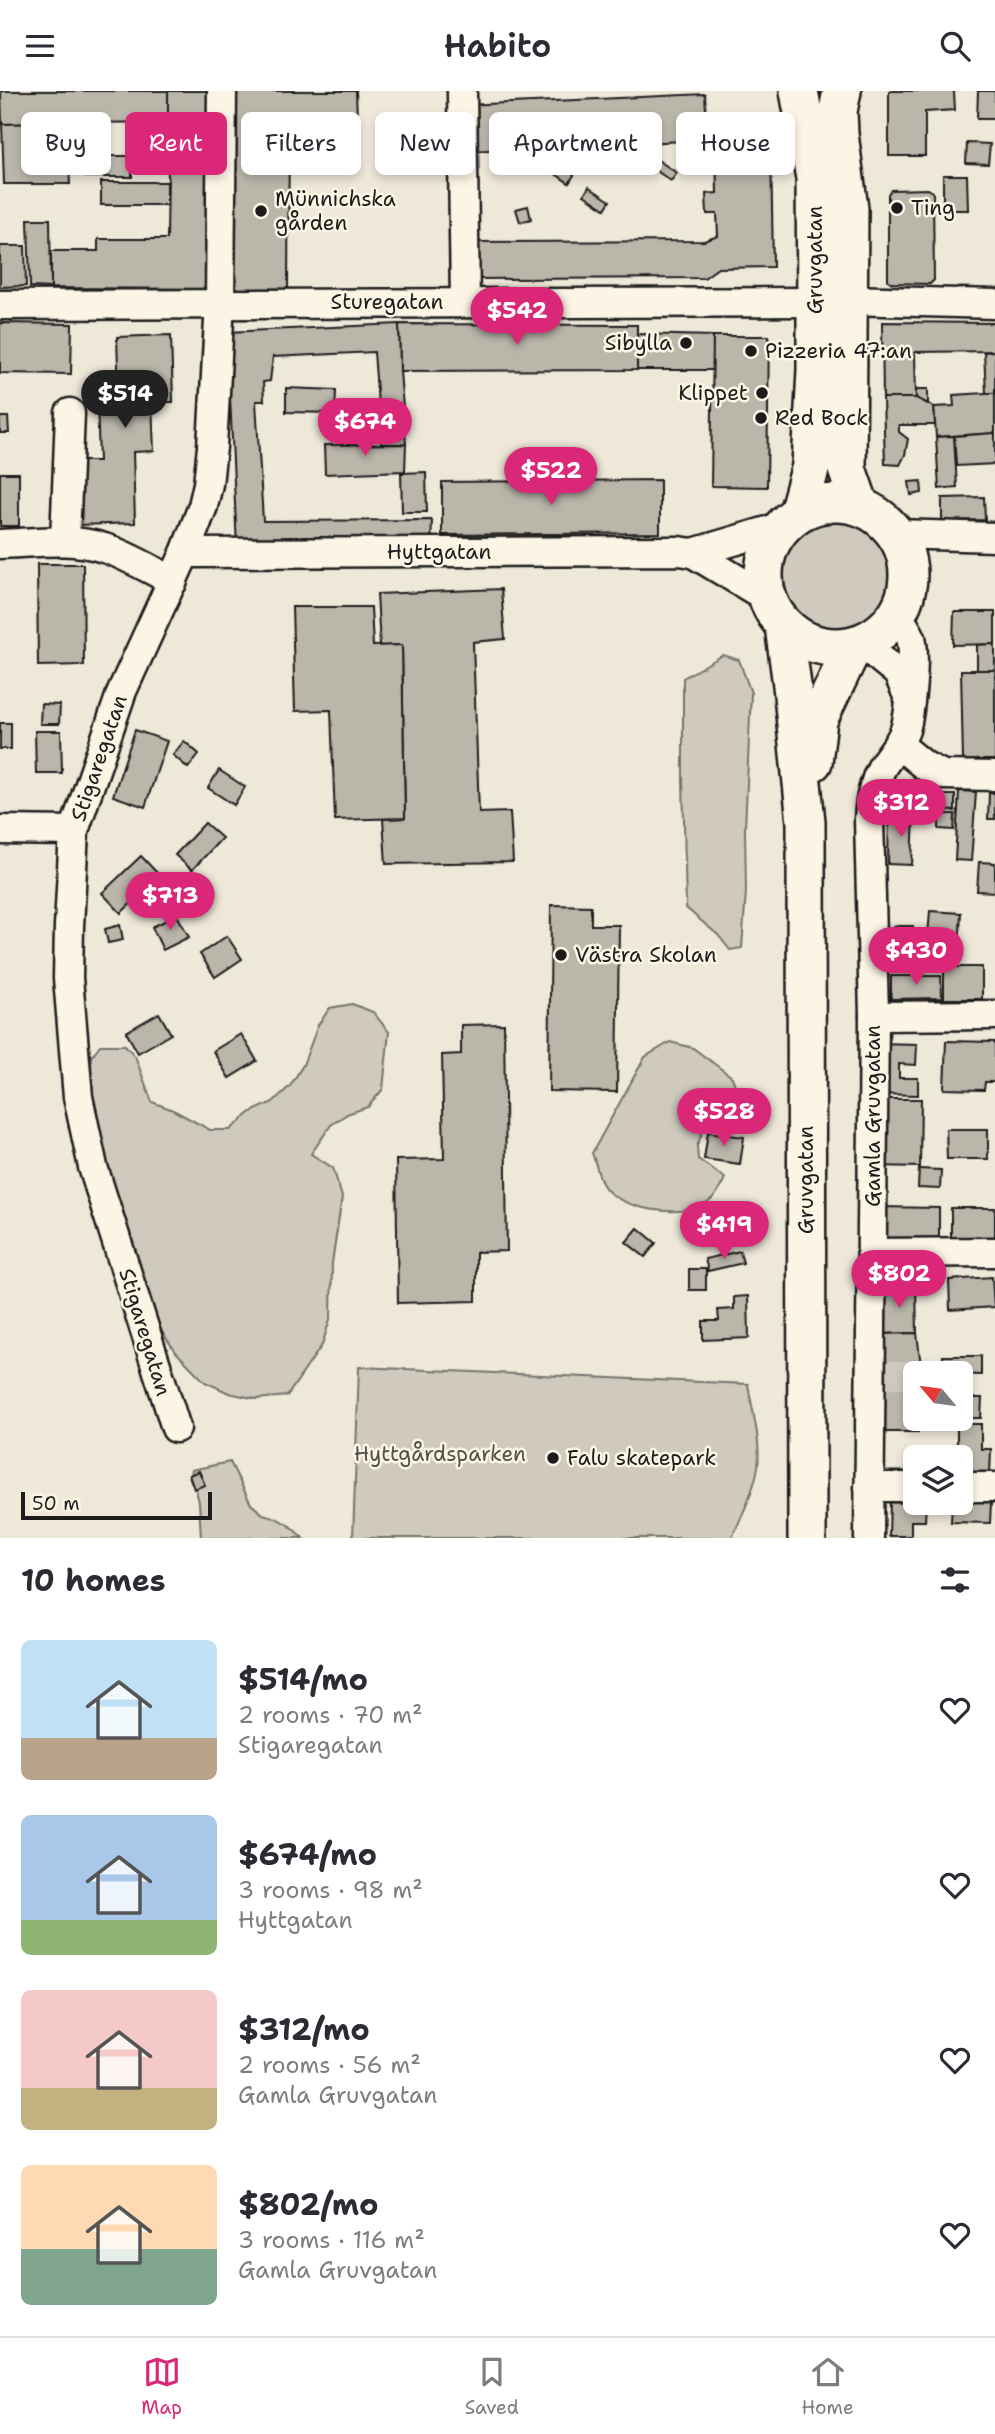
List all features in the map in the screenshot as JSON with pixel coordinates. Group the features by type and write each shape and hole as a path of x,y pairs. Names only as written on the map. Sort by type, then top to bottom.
{"main road":[{"name":"Gruvgatan","path":"799,91 815,178 832,301 847,469 860,506"},
{"name":"Gruvgatan","path":"790,520 811,466 816,370 849,209 838,111 842,91"},
{"path":"828,503 860,506 886,522 896,534 905,553 908,574 904,601 897,614 877,634 857,644 829,647 816,645 793,634 775,611 763,583 765,560 773,539 790,520 828,503"},
{"name":"Gruvgatan","path":"775,611 792,685 806,822 807,1538"},
{"name":"Gruvgatan","path":"806,822 818,720 857,644"}],"street":[{"name":"Stigaregatan","path":"176,1428 93,1167 78,1097 68,978 74,831 122,691 173,581 203,506 208,484 220,303 222,91"},
{"path":"462,91 465,302"},
{"name":"Sturegatan","path":"0,305 832,301 995,304"},
{"path":"65,541 70,413"},
{"name":"Hyttgatan","path":"184,553 693,553 790,520"},
{"path":"896,534 995,537"},
{"path":"0,544 65,541 106,548 173,581"},
{"name":"Hyttgatan","path":"693,553 775,611"},
{"name":"Gamla Gruvgatan","path":"869,1538 869,1487 876,1375 870,797 883,767 905,730 914,665 911,639 897,614"},
{"path":"857,644 898,673 909,698"},
{"path":"898,744 925,766 943,775 995,776"},
{"path":"0,830 74,831"},
{"path":"874,1016 995,1015"},
{"path":"873,1253 995,1252"},
{"path":"869,1487 903,1487"},
{"path":"973,1487 995,1487"}],"green space":[{"path":"835,520 857,525 875,537 887,555 892,577 887,599 875,617 857,629 835,634 813,629 795,617 783,599 778,577 783,555 795,537 813,525"},
{"path":"723,655 739,660 751,693 742,948 730,950 718,935 686,908 683,678"},
{"path":"352,1004 373,1012 389,1032 383,1089 368,1107 347,1114 331,1125 311,1154 333,1168 342,1197 332,1263 331,1316 322,1345 287,1396 257,1399 229,1393 205,1382 176,1352 153,1319 117,1208 93,1118 91,1057 100,1045 125,1045 135,1056 152,1102 210,1130 230,1130 251,1112 273,1102 290,1086 303,1065 318,1025 330,1008"},
{"path":"670,1042 693,1048 732,1077 742,1105 706,1123 697,1146 698,1159 725,1178 709,1202 695,1209 682,1211 636,1206 611,1194 601,1181 592,1153 645,1057"},
{"name":"Hyttgårdsparken","path":"359,1367 748,1384 758,1446 758,1466 754,1483 731,1538 353,1538"},
{"path":"230,1462 251,1504 263,1514 290,1526 303,1538 201,1538 199,1502 191,1470"}],"building":[{"path":"1,91 168,91 168,112 125,112 125,123 111,123 111,112 21,112 21,124 2,124"},
{"path":"168,91 209,91 210,112 168,112"},
{"name":"Münnichska gården","path":"233,91 356,91 357,112 241,112 241,175 289,175 288,291 234,292"},
{"path":"889,91 954,91 955,110 925,112 925,156 889,156"},
{"path":"978,91 995,91 995,119 977,119"},
{"path":"705,94 706,110 710,112 676,112 676,141 662,142 662,112 489,112 489,150 475,151 475,112 466,112 466,105"},
{"path":"2,124 21,124 21,175 69,175 70,184 4,184"},
{"path":"967,143 990,144 988,164 966,163"},
{"path":"111,156 125,156 125,175 132,175 132,177 86,177 111,175"},
{"path":"662,163 676,172 671,181 662,175"},
{"path":"168,175 211,175 210,289 51,288 51,251 98,251 98,239 167,239"},
{"path":"557,175 574,175 569,183"},
{"path":"717,175 771,175 773,267 718,268 704,278 475,279 475,242 704,241 718,236 717,214 707,214 706,194 717,193"},
{"path":"943,175 967,175 968,210 943,210"},
{"path":"101,182 167,182 167,205 101,205"},
{"path":"589,187 610,201 605,209 584,195"},
{"path":"928,189 933,192 934,280 930,284 892,283 888,280 888,194 891,190"},
{"path":"528,206 531,219 520,222 516,209"},
{"path":"28,219 50,219 51,288 30,287"},
{"path":"0,246 25,246 26,286 0,287"},
{"path":"882,322 995,323 995,351 915,352 916,398 883,398"},
{"path":"0,323 72,324 71,374 0,373"},
{"path":"399,324 637,325 637,370 400,371"},
{"path":"399,324 406,444 381,444 374,352 273,357 270,381 263,382 264,401 256,401 263,521 432,520 431,547 237,547 227,332"},
{"path":"637,334 713,336 713,370 637,370"},
{"path":"171,335 173,402 152,402 154,451 133,452 135,523 79,525 77,461 99,461 97,399 119,399 117,337"},
{"path":"713,336 769,336 767,487 711,486"},
{"path":"995,351 995,393 986,393 984,352"},
{"path":"286,388 336,390 335,413 286,412"},
{"path":"916,389 928,389 928,404 916,398"},
{"path":"995,393 995,433 936,437 934,407 954,406 953,395"},
{"path":"883,398 916,398 934,407 935,425 899,425 899,432 908,439 900,465 885,464"},
{"path":"0,417 8,417 9,433 0,433"},
{"path":"995,433 995,464 956,466 954,436"},
{"path":"954,436 957,487 939,489 936,437"},
{"path":"406,444 405,471 325,474 324,445"},
{"path":"426,472 427,512 402,512 401,473"},
{"path":"0,473 19,473 19,526 0,526"},
{"path":"660,480 660,533 442,535 442,482"},
{"path":"921,481 922,493 911,495 909,482"},
{"path":"984,497 985,520 942,521 942,498"},
{"path":"37,564 83,564 84,665 38,666"},
{"path":"501,589 505,639 473,642 479,813 510,812 513,862 386,864 383,819 405,818 402,645 380,646 377,594"},
{"path":"292,607 371,607 373,646 402,645 405,818 335,820 331,710 295,711"},
{"path":"954,612 995,612 995,644 953,645"},
{"path":"995,644 995,670 977,670 977,645"},
{"path":"961,670 995,670 995,760 963,760"},
{"path":"41,704 60,705 59,724 40,724"},
{"path":"0,723 11,723 11,749 0,749"},
{"path":"135,730 167,741 145,807 113,796"},
{"path":"35,731 61,731 62,773 36,773"},
{"path":"184,741 199,754 188,768 173,755"},
{"path":"219,770 245,787 234,805 208,788"},
{"path":"959,791 976,792 971,861 955,860"},
{"path":"989,793 995,793 995,819 988,819"},
{"path":"940,795 955,795 955,811 940,810"},
{"path":"914,813 912,865 888,864 889,814"},
{"path":"939,814 955,814 954,830 939,829"},
{"path":"205,823 222,838 192,870 175,855"},
{"path":"141,856 160,876 121,913 102,893"},
{"path":"979,862 995,863 995,892 977,891"},
{"path":"551,905 591,906 591,925 619,925 617,1092 549,1091"},
{"path":"930,911 961,913 959,950 927,948"},
{"path":"177,915 189,937 163,950 152,927"},
{"path":"120,925 123,940 108,943 105,929"},
{"path":"894,926 913,926 915,970 895,970"},
{"path":"227,936 242,959 215,977 200,954"},
{"path":"944,967 982,967 982,999 944,999"},
{"path":"891,976 941,976 942,998 891,999"},
{"path":"159,1013 171,1034 138,1053 126,1032"},
{"path":"504,1024 507,1251 476,1252 476,1301 398,1303 396,1160 444,1159 442,1055 461,1054 461,1025"},
{"path":"241,1034 257,1061 229,1078 213,1051"},
{"path":"946,1041 995,1042 995,1082 985,1082 984,1090 944,1089"},
{"path":"877,1043 917,1044 916,1065 899,1064 899,1078 918,1078 918,1095 876,1094"},
{"path":"876,1099 921,1099 920,1167 876,1166"},
{"path":"946,1129 988,1129 988,1159 947,1159"},
{"path":"708,1132 744,1137 740,1164 704,1159"},
{"path":"919,1169 941,1170 940,1189 918,1188"},
{"path":"878,1207 939,1208 939,1249 877,1248"},
{"path":"951,1208 995,1208 995,1249 951,1249"},
{"path":"638,1228 656,1243 645,1257 626,1242"},
{"path":"740,1251 743,1263 708,1271 705,1259"},
{"path":"689,1269 706,1269 706,1290 689,1290"},
{"path":"992,1277 994,1307 950,1310 949,1280"},
{"path":"916,1286 917,1333 882,1334 880,1287"},
{"path":"748,1296 749,1338 703,1340 703,1321 719,1321 718,1310 734,1309 734,1297"},
{"path":"917,1333 920,1361 903,1361 903,1384 882,1384 882,1334"},
{"path":"943,1356 981,1356 981,1375 973,1375 973,1361 943,1361"},
{"path":"882,1384 903,1384 903,1431 918,1432 883,1432"},
{"path":"973,1398 982,1398 981,1418 973,1418"},
{"path":"973,1424 981,1424 981,1449 991,1449 990,1475 973,1474 973,1445 957,1445 957,1431 973,1431"},
{"path":"199,1471 205,1485 194,1489 189,1475"},
{"path":"973,1501 991,1502 990,1523 951,1522 951,1515 973,1515"},
{"path":"890,1502 903,1502 903,1515 925,1515 925,1521 911,1521 911,1536 889,1536"}],"tunnel":[{"path":"882,1375 903,1375"}],"place":[{"name":"Ting","path":"897,208"},
{"name":"Münnichska gården","path":"261,211"},
{"name":"Sibylla","path":"686,343"},
{"name":"Pizzeria 47:an","path":"751,351"},
{"name":"Klippet","path":"762,393"},
{"name":"Red Bock","path":"761,418"},
{"name":"Västra Skolan","path":"561,955"},
{"name":"Falu skatepark","path":"553,1458"}]}
